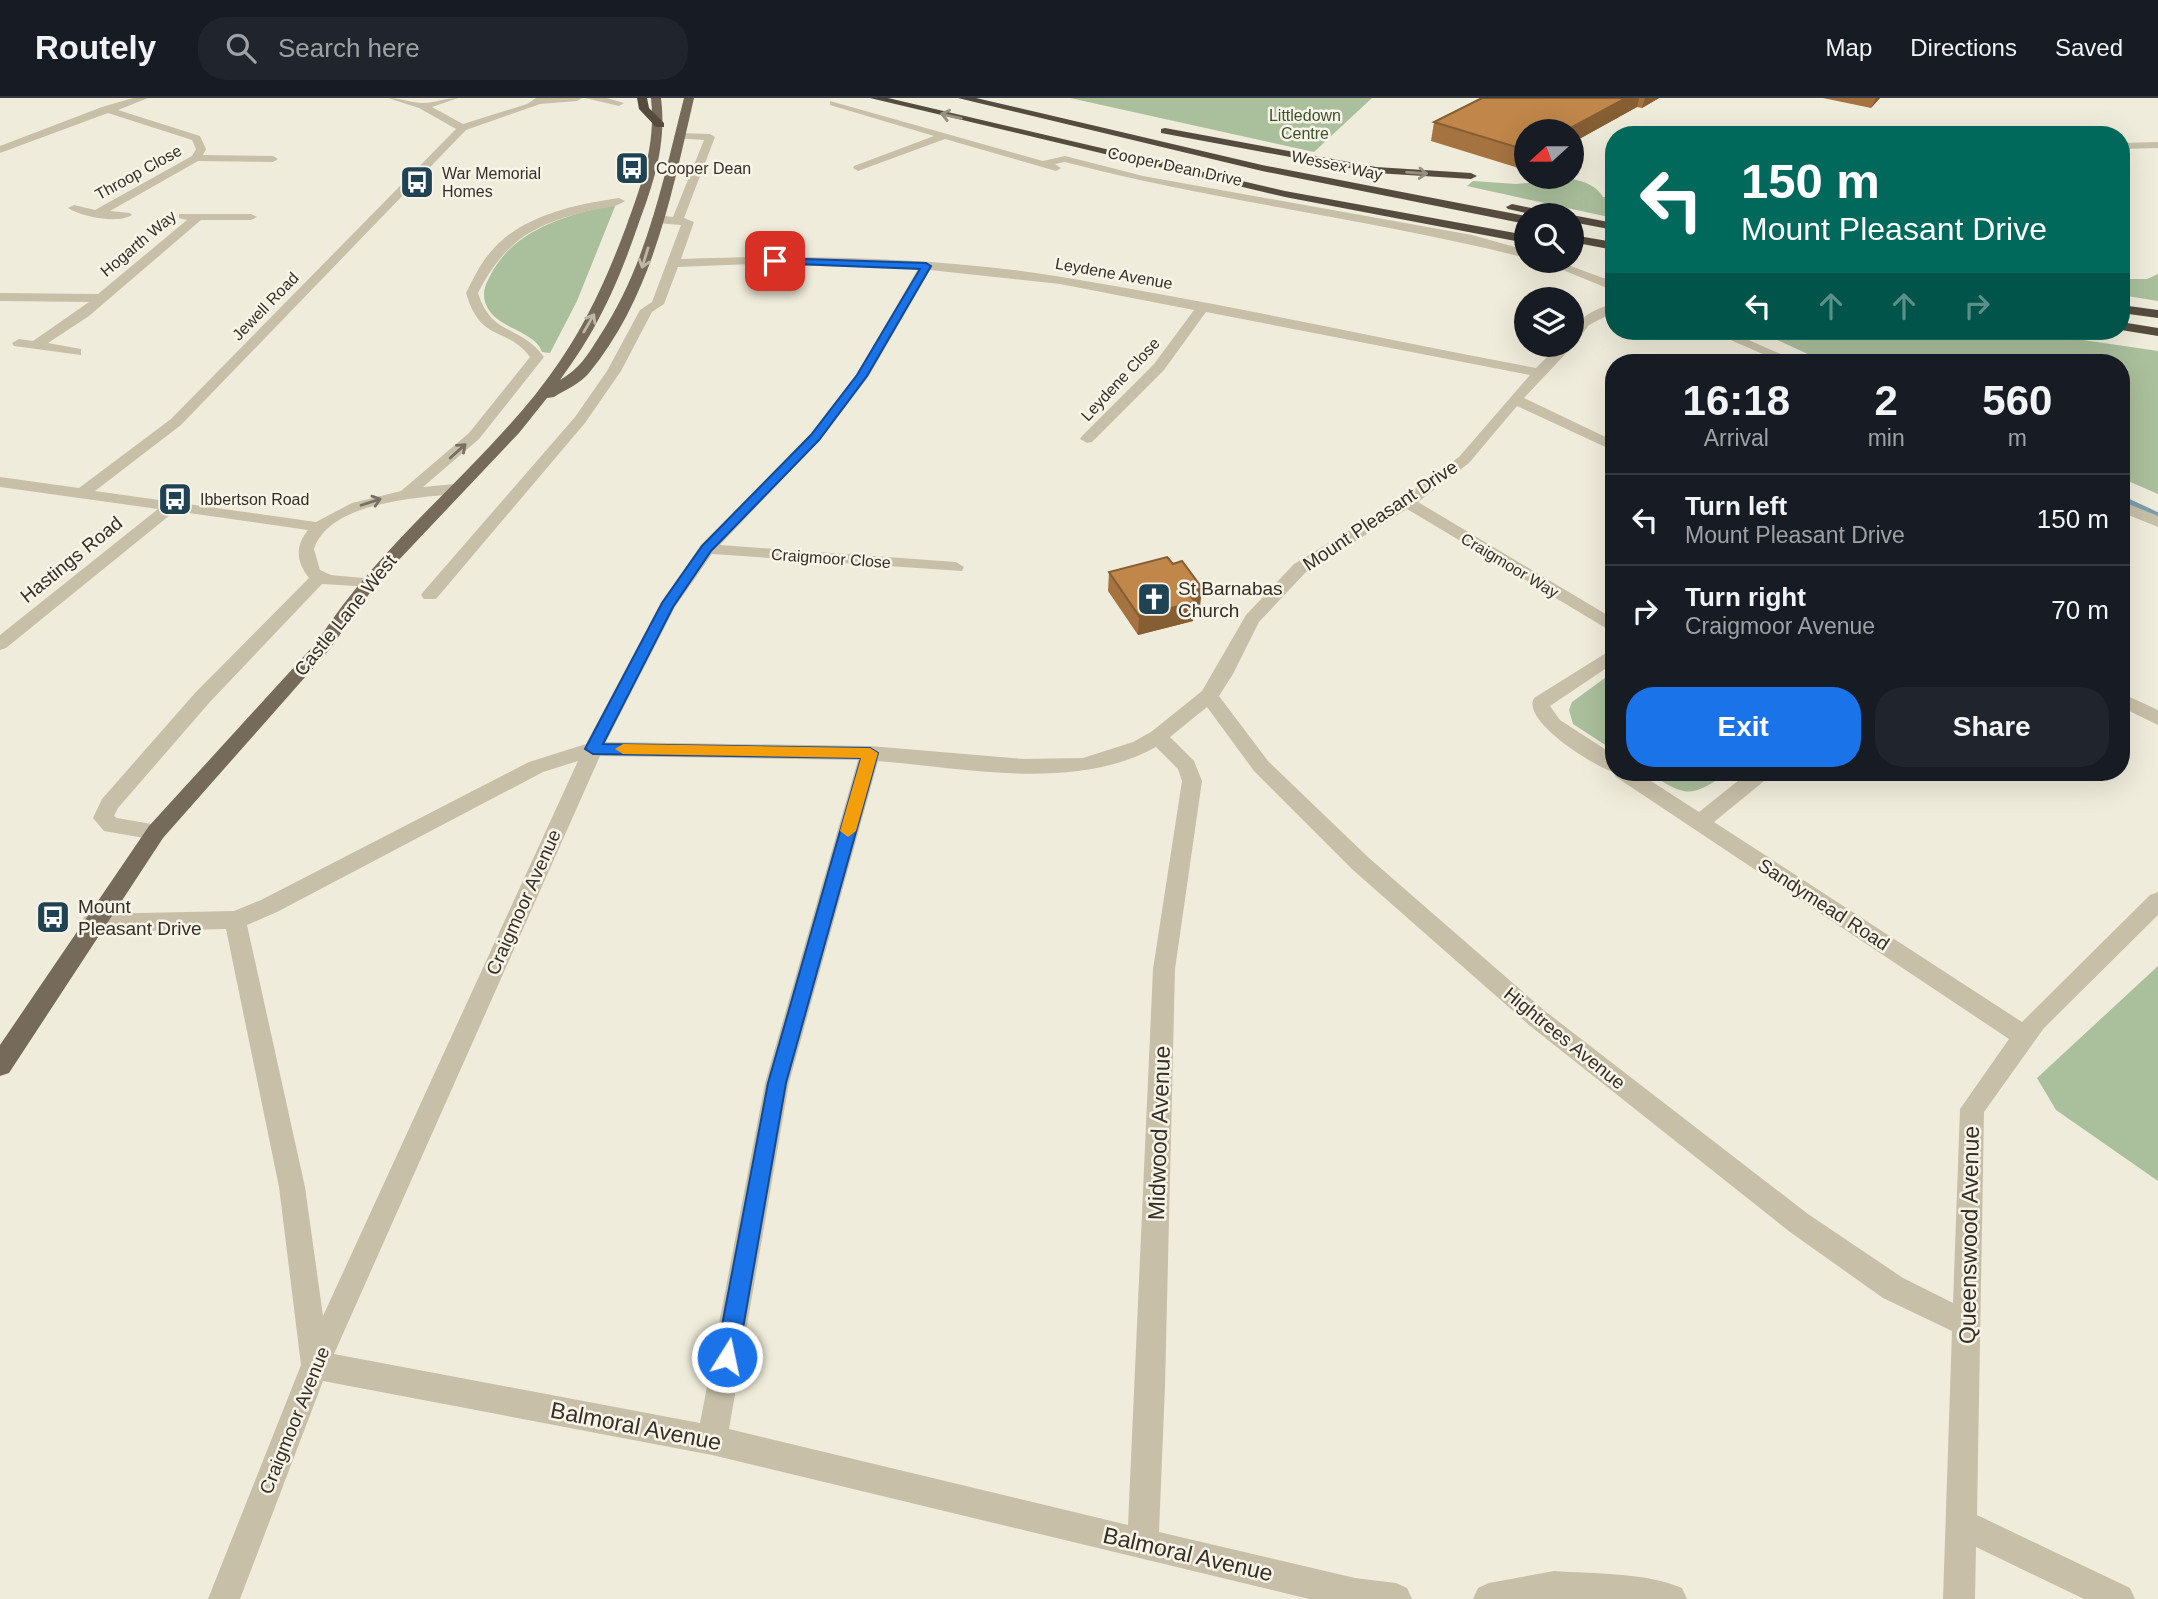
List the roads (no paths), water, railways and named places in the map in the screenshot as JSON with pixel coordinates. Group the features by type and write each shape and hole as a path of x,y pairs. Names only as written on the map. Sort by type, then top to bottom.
{"highway":[{"path":"642,98 644,110 660,125"},
{"path":"876,98 1285,194 1514,237"},
{"path":"923,98 1022,117"},
{"path":"963,98 1022,117"},
{"path":"1007,98 1252,154 1514,207"},
{"path":"1036,105 1124,123"},
{"name":"Wessex Way","path":"1022,117 1514,218"},
{"name":"Wessex Way","path":"1022,117 1288,183 1514,229"},
{"path":"1149,128 1377,170 1471,176"},
{"path":"1053,140 1065,159"},
{"path":"1584,221 1605,225"},
{"path":"1584,230 1605,234"},
{"path":"1584,241 1605,244"},
{"path":"1584,248 1605,252"},
{"path":"2130,310 2158,314"},
{"path":"2130,327 2158,332"}],"main road":[{"name":"Castle Lane West","path":"0,1065 92,923 156,832 323,646 335,624 368,583 538,400 565,364 608,292 644,197 660,125 656,98"},
{"name":"Castle Lane West","path":"538,400 583,372 623,312 643,268 689,98"},
{"path":"608,292 627,274 645,224 657,219"}],"street":[{"path":"0,150 106,109 143,98"},
{"path":"393,98 423,106 462,128"},
{"path":"423,106 453,98"},
{"name":"Jewell Road","path":"81,494 176,422 462,128 542,99 577,98"},
{"path":"590,98 619,103"},
{"name":"Cooper Dean Drive","path":"834,103 1042,164 1197,200 1286,213 1301,210"},
{"name":"Throop Close","path":"106,109 195,138 201,149 196,158"},
{"path":"858,168 946,135"},
{"path":"678,219 710,137 680,136"},
{"path":"2130,146 2158,145"},
{"name":"Throop Close","path":"96,214 196,158 273,159"},
{"name":"Cooper Dean Drive","path":"1042,164 1065,159 1142,179 1472,239 1514,251"},
{"path":"565,364 537,357 531,347 489,324 478,312 472,293 486,267 506,243 567,213 620,201"},
{"name":"Throop Close","path":"74,208 96,214 126,215"},
{"name":"Hogarth Way","path":"176,215 251,217"},
{"name":"Hogarth Way","path":"38,344 101,298 198,216"},
{"path":"623,312 647,310 658,304 675,263 688,222 657,219"},
{"name":"Leydene Avenue","path":"675,263 752,260 926,266 1060,280 1540,373"},
{"name":"Craigmoor Avenue","path":"224,1599 314,1365 593,749 667,606 707,549 815,437 862,376 926,266"},
{"path":"1577,273 1605,284"},
{"name":"Hogarth Way","path":"0,297 101,298"},
{"name":"Leydene Close","path":"1087,439 1159,366 1202,308"},
{"path":"430,595 580,420 614,371 647,310"},
{"path":"1584,322 1605,312"},
{"path":"1738,340 1772,354"},
{"path":"19,343 76,352"},
{"path":"405,494 474,436 537,357"},
{"name":"Mount Pleasant Drive","path":"92,923 235,920 269,906 536,767 593,749 870,753 1023,766 1083,765 1133,750 1158,737 1209,696 1224,674 1252,619 1300,568 1407,502 1464,460 1515,399 1555,357"},
{"path":"1515,399 1605,443"},
{"path":"0,482 169,508 320,527"},
{"path":"368,583 319,577 310,569 305,547 320,527 367,503 405,494 454,489"},
{"name":"Craigmoor Way","path":"1407,502 1605,622"},
{"name":"Hastings Road","path":"4,637 169,508"},
{"path":"2130,510 2158,522"},
{"name":"Craigmoor Close","path":"707,549 956,567"},
{"path":"156,832 111,825 103,818 109,804 202,698 319,577"},
{"path":"1605,660 1558,690 1540,706 1544,716 1553,725 1605,759"},
{"name":"Hightrees Avenue","path":"1209,696 1261,766 1361,864 1537,1018 1799,1223 1893,1288 1967,1324"},
{"path":"2130,704 2158,718"},
{"name":"Midwood Avenue","path":"1143,1544 1164,969 1192,781 1187,766 1158,737"},
{"path":"712,1440 777,1083 870,753"},
{"name":"Sandymead Road","path":"1637,781 2025,1037"},
{"path":"1699,822 1751,781"},
{"name":"Queenswood Avenue","path":"1959,1599 1972,1109 2036,1021 2158,901"},
{"path":"235,920 292,1187 314,1365"},
{"name":"Balmoral Avenue","path":"314,1365 712,1440 1355,1594 1396,1599"},
{"path":"1959,1523 2119,1599"},
{"path":"1489,1599 1554,1587 1671,1599"}],"waterway":[{"path":"2130,503 2158,516"}],"place":[{"name":"Cooper Dean","path":"632,168"},
{"name":"War Memorial Homes","path":"417,182"},
{"name":"Ibbertson Road","path":"175,499"},
{"name":"St Barnabas Church","path":"1154,599"},
{"name":"Mount Pleasant Drive","path":"53,917"}],"park label":[{"name":"Littledown Centre","path":"1305,124"}]}
